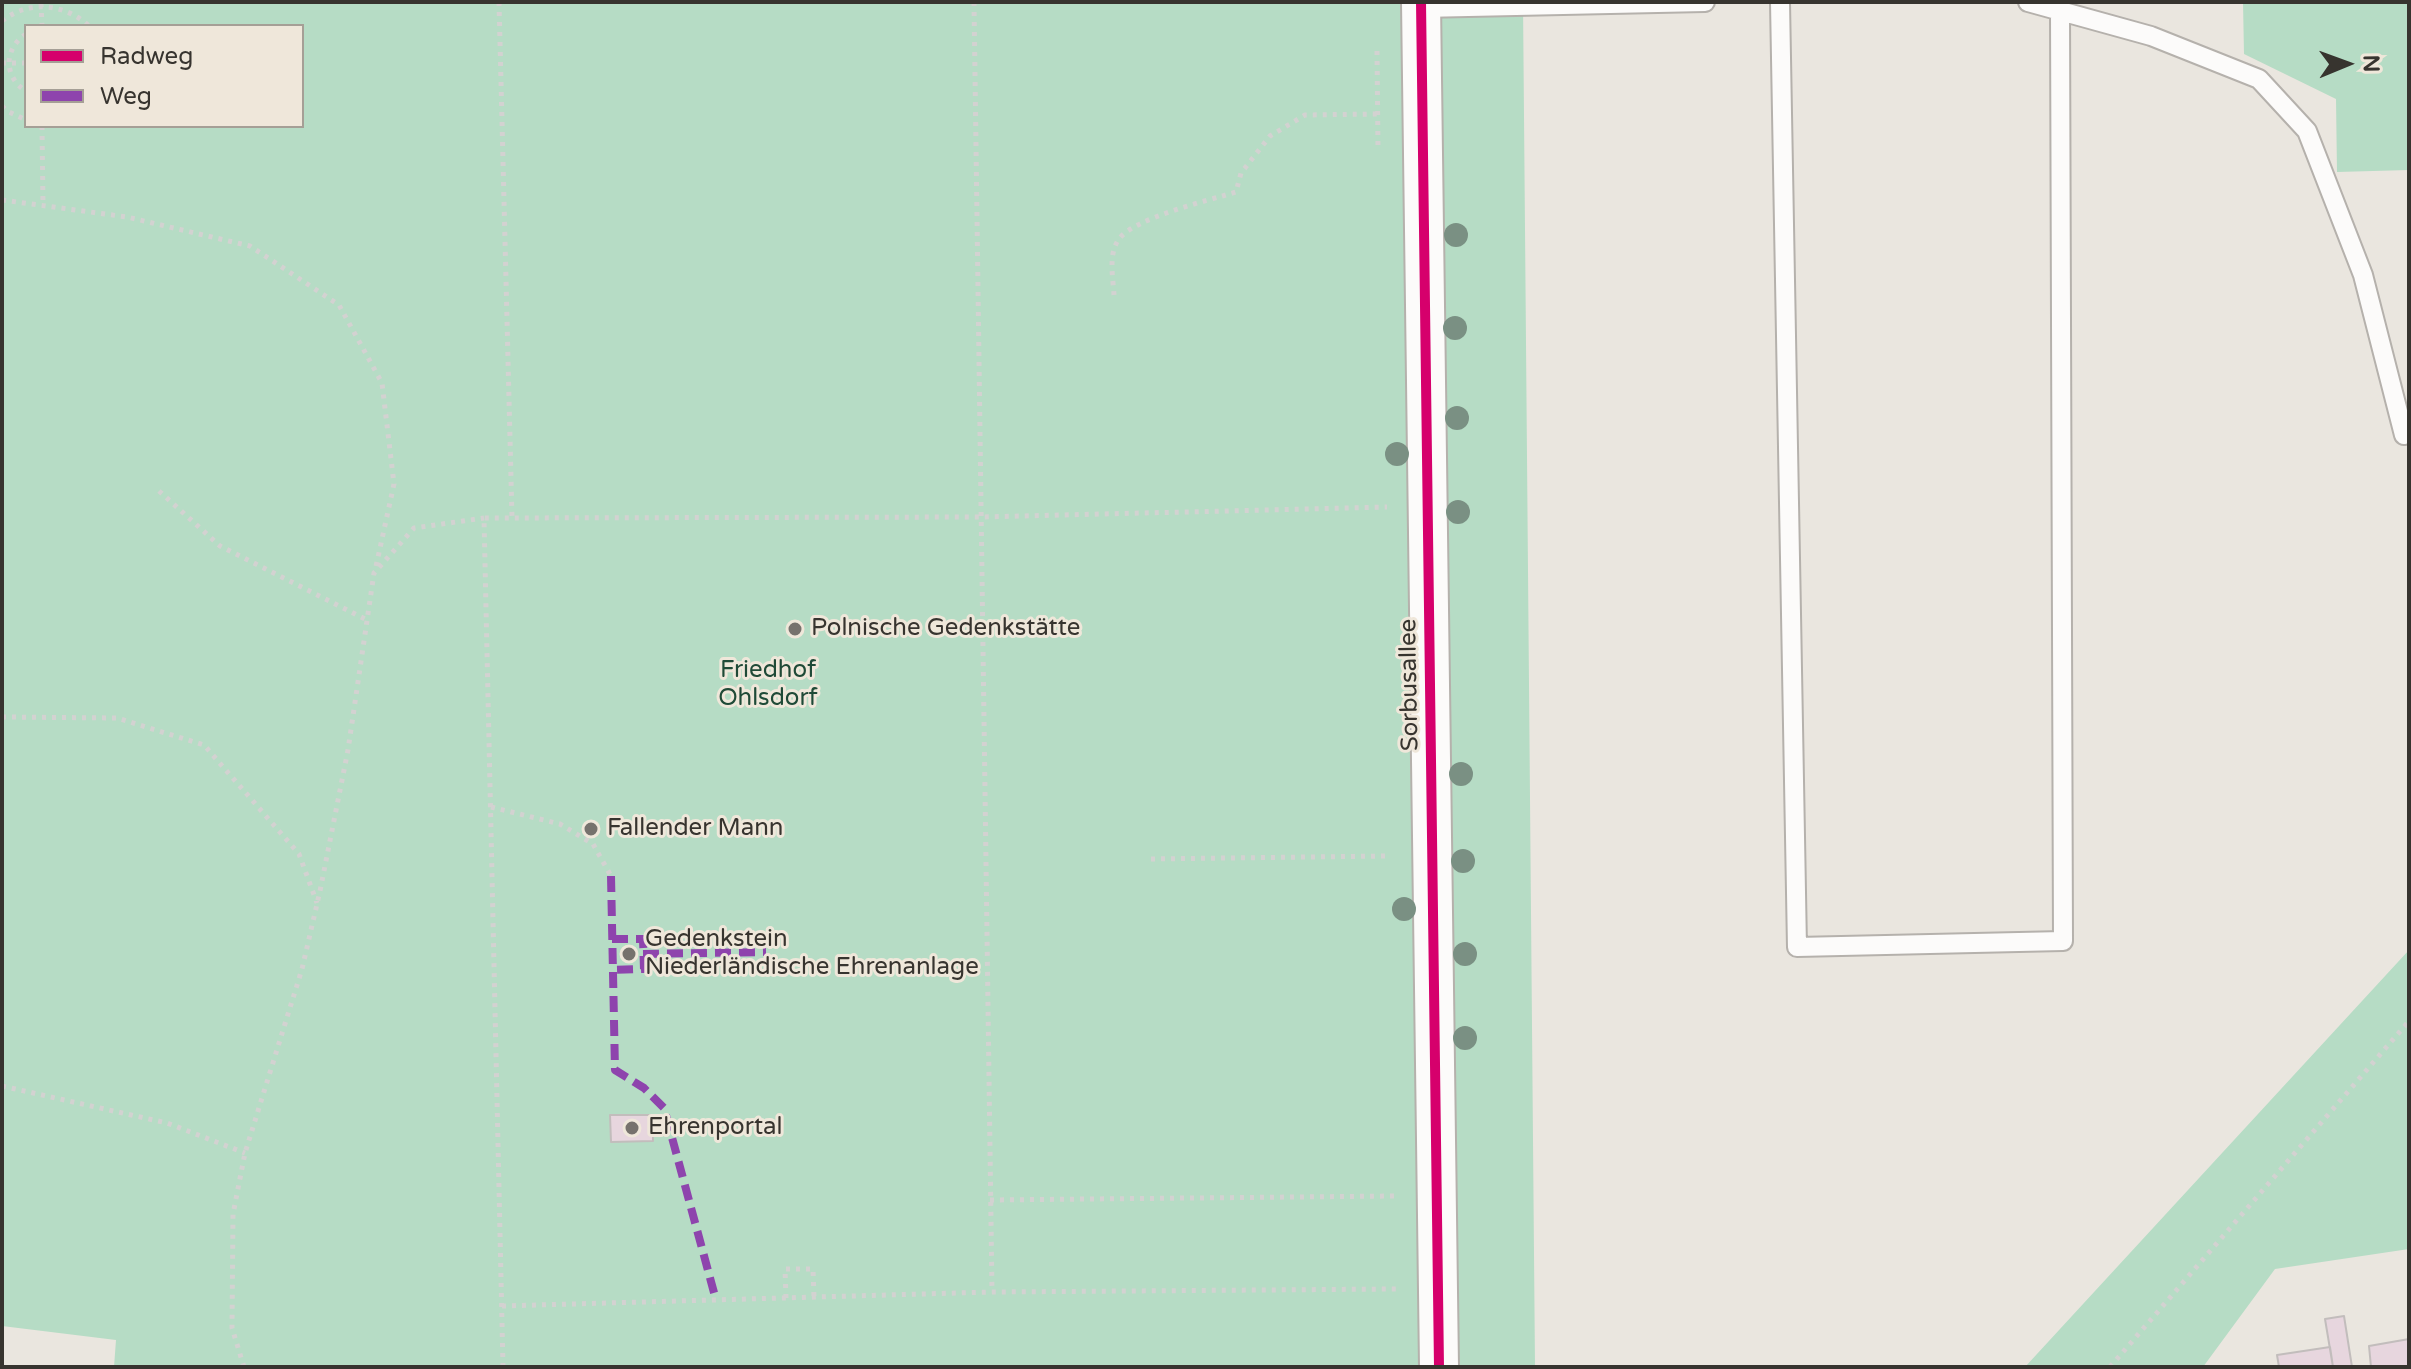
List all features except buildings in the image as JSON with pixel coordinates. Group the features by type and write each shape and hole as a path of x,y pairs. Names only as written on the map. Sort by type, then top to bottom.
{"street":[{"name":"Sorbusallee","path":"1421,5 1439,1367"}],"lane":[{"path":"1421,5 1705,2"},
{"path":"1780,2 1797,947 2063,941 2060,11"},
{"path":"2028,2 2151,36 2259,79 2307,131 2363,275 2404,435"}],"path":[{"path":"499,2 512,518"},
{"path":"974,2 992,1292"},
{"path":"41,3 42,24"},
{"path":"2,21 24,7 41,3 60,6 77,14 87,24"},
{"path":"24,36 15,43 5,63 15,83 24,90"},
{"path":"2,106 24,119"},
{"path":"1114,295 1112,257 1120,238 1144,221 1236,192 1241,173 1270,136 1305,115 1378,114"},
{"path":"42,128 43,205"},
{"path":"2,200 127,217 250,246 339,305 382,383 394,484 374,573 348,750 302,969 245,1153 233,1214 232,1328 244,1367"},
{"path":"159,491 220,546 367,620"},
{"path":"374,573 414,528 484,518 981,517 1428,507"},
{"path":"484,518 503,1367"},
{"path":"2,717 117,718 204,745 299,854 317,903"},
{"path":"491,807 560,824 593,844 611,876"},
{"path":"1151,859 1389,856"},
{"path":"2110,1367 2409,1021"},
{"path":"2,1086 167,1123 245,1153"},
{"path":"990,1200 1395,1196"},
{"path":"786,1298 785,1269 813,1269 814,1297"},
{"path":"502,1306 992,1292 1396,1289"}],"green space":[{"name":"Friedhof Ohlsdorf","path":"2,2 1523,2 1535,1367 114,1367 116,1340 2,1326"},
{"path":"2243,2 2409,2 2409,170 2337,172 2336,99 2244,54"},
{"path":"2409,950 2409,1249 2275,1269 2203,1367 2025,1367"}],"marked path":[{"path":"611,876 615,1070 644,1088 664,1108 716,1300"},
{"path":"612,939 643,939 644,969 612,970"},
{"path":"643,954 766,952"}],"cycle path":[{"path":"1421,2 1439,1367"}],"place":[{"name":"Polnische Gedenkstätte","path":"795,629"},
{"name":"Fallender Mann","path":"591,829"},
{"name":"Gedenkstein Niederländische Ehrenanlage","path":"629,954"},
{"name":"Ehrenportal","path":"632,1128"}]}
